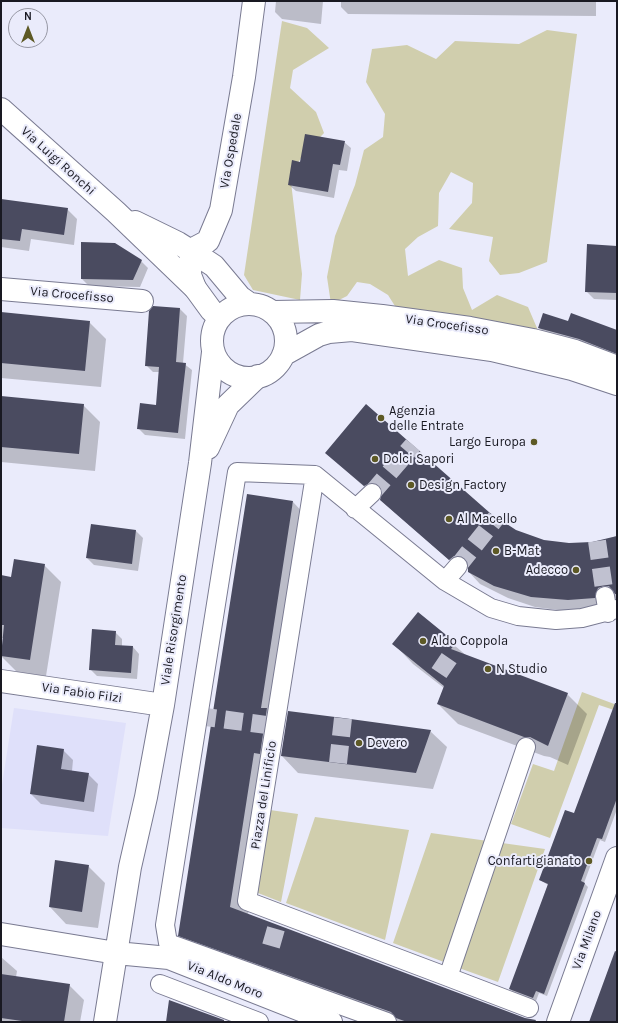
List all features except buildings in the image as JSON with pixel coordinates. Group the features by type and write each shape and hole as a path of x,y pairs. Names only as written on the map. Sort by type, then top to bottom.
{"street":[{"name":"Via Ospedale","path":"191,250 208,241 221,210 244,77 254,1"},
{"name":"Via Luigi Ronchi","path":"1,109 116,212 195,288 211,310 219,318"},
{"name":"Via Luigi Ronchi","path":"116,212 191,250 214,266 240,297 250,304"},
{"path":"191,250 190,275 195,288"},
{"name":"Via Crocefisso","path":"1,289 142,301"},
{"path":"250,304 262,306 273,312 280,321 285,332 286,344 283,355 277,364 269,372 247,378 226,370 218,362 213,352 212,340 214,328 219,318 228,310 238,305 250,304"},
{"name":"Via Crocefisso","path":"273,312 333,311 470,328 510,335 568,349 617,367"},
{"name":"Via Crocefisso","path":"283,355 319,335 329,332 352,330 492,350 572,369 617,384"},
{"name":"Viale Risorgimento","path":"120,1022 123,954 130,867 146,796 163,705 200,463 213,352"},
{"name":"Viale Risorgimento","path":"200,463 228,405 258,376"},
{"path":"387,1022 262,972 168,943 165,925 237,472 315,475 445,581 491,608 518,616 556,620 582,618 610,606"},
{"name":"Piazza del Linificio","path":"315,475 247,901 529,1008"},
{"path":"355,509 372,493"},
{"path":"445,581 458,566"},
{"name":"Via Fabio Filzi","path":"1,681 163,705"},
{"path":"448,977 526,747"},
{"name":"Via Milano","path":"558,1022 617,858"},
{"name":"Via Aldo Moro","path":"1,934 123,954 169,958 331,1022"},
{"name":"Viale Risorgimento","path":"105,1022 123,954"},
{"path":"160,984 258,1022"}],"shaded area":[{"path":"282,21 307,28 329,48 293,70 290,88 316,112 324,133 304,154 290,174 302,274 300,300 253,290 244,275"},
{"path":"547,30 577,34 547,262 519,273 500,275 489,261 493,237 449,229 472,203 473,183 451,172 439,193 438,226 418,237 405,249 408,276 439,260 462,268 463,288 472,310 497,295 528,307 540,335 400,314 388,295 370,284 357,282 347,296 331,304 327,277 335,236 355,185 364,150 383,137 385,114 366,82 372,49 407,45 436,59 455,41 519,44"},
{"path":"582,692 617,705 617,711 599,705 550,838 511,824 533,764 554,771"},
{"path":"14,708 126,723 108,836 1,828 1,791"},
{"path":"270,810 298,814 281,902 258,893"},
{"path":"315,817 409,830 385,940 286,903"},
{"path":"431,833 488,841 444,962 393,943"},
{"path":"502,843 545,849 498,982 459,968"}],"tunnel":[{"path":"372,493 413,445"},
{"path":"458,566 496,518"},
{"path":"597,541 605,596"},
{"path":"439,673 454,651"},
{"path":"198,716 274,726"},
{"path":"338,763 343,718"},
{"path":"271,946 277,925"}],"place":[{"name":"Agenzia delle Entrate","path":"381,418"},
{"name":"Largo Europa","path":"534,442"},
{"name":"Dolci Sapori","path":"375,459"},
{"name":"Design Factory","path":"411,485"},
{"name":"Al Macello","path":"449,519"},
{"name":"B-Mat","path":"496,551"},
{"name":"Adecco","path":"576,570"},
{"name":"Aldo Coppola","path":"423,641"},
{"name":"N Studio","path":"488,669"},
{"name":"Devero","path":"359,743"},
{"name":"Confartigianato","path":"589,861"}]}
